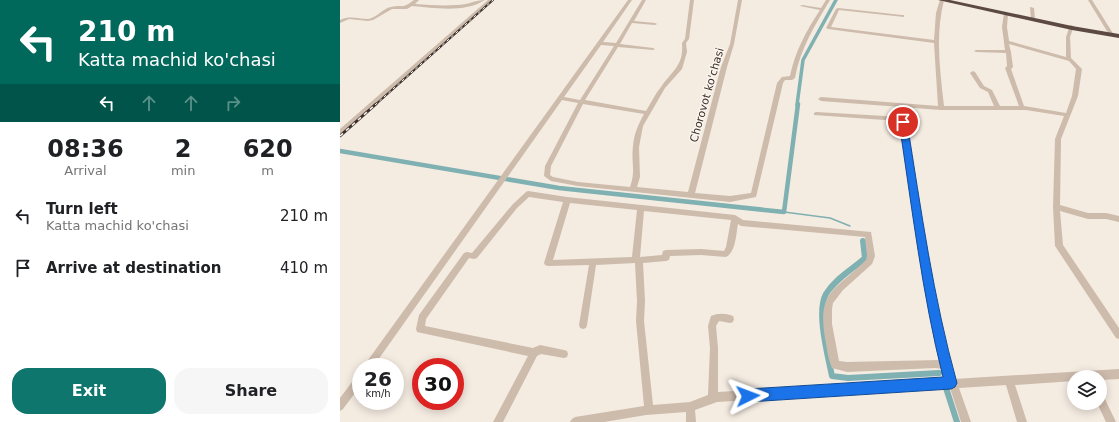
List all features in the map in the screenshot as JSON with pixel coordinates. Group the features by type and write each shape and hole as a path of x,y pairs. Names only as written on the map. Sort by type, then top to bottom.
{"highway":[{"path":"941,0 1116,36"},
{"path":"949,0 961,1 1072,27"}],"street":[{"path":"340,22 348,18 373,19 392,8 406,8 417,0"},
{"path":"411,5 445,7 477,3 483,0"},
{"path":"340,132 491,0"},
{"path":"374,358 630,0"},
{"path":"644,0 582,101 548,166 547,176 551,179 578,184 730,199 754,195 780,83 784,78 792,78 795,59 799,50 828,0"},
{"path":"633,189 637,177 636,147 640,126 663,87 679,69 685,52 684,43 687,39 692,0"},
{"name":"Chorovot ko'chasi","path":"691,195 724,67 732,44 740,0"},
{"path":"941,0 938,13 936,42 941,108"},
{"path":"1090,0 1116,36"},
{"path":"802,6 822,8"},
{"path":"1032,8 1033,18"},
{"path":"902,16 838,9 828,28 936,42"},
{"path":"1006,14 1004,25 1010,67 1008,68 1022,108"},
{"path":"631,22 655,24"},
{"path":"1070,60 1068,37 1072,27"},
{"path":"1007,42 1070,60 1079,69 1075,96 1058,139 1056,207 1059,246 1119,335"},
{"path":"600,43 653,49"},
{"path":"976,51 1008,52"},
{"path":"973,72 982,87 990,91 998,108"},
{"path":"561,98 647,113"},
{"path":"821,99 941,108 1022,108 1068,115"},
{"path":"816,114 902,119 926,270 946,365 966,422"},
{"path":"534,353 420,330 422,318 467,255 474,256 515,206 528,194 566,200 736,218 741,224 868,234 871,256 869,262 836,292 829,302 827,315 835,364 847,367 936,364 946,365"},
{"path":"566,200 548,263 666,258 666,253 701,252 726,254 730,248 736,218"},
{"path":"1056,207 1088,216 1106,216 1119,219"},
{"path":"641,208 638,260 641,301 640,321 649,410"},
{"path":"583,325 593,262"},
{"path":"713,399 714,348 712,326 714,319 718,317 730,319"},
{"path":"498,422 534,353 540,349 564,354"},
{"path":"1107,375 1119,374"},
{"path":"575,422 649,410 690,407 717,397 1067,377"},
{"path":"1009,380 1022,422"},
{"path":"340,406 352,389"},
{"path":"690,407 691,422"},
{"path":"1106,410 1111,422"}],"waterway":[{"path":"797,105 803,60 836,0"},
{"path":"340,151 559,188 784,212 798,104"},
{"path":"784,212 830,218 850,226"},
{"path":"863,241 865,258 844,274 834,284 826,294 823,302 822,323 832,376 848,378 939,373"},
{"path":"946,388 957,422"}],"railway":[{"path":"375,105 493,0"},
{"path":"340,136 376,104"}],"route":[{"path":"748,396 951,383 942,350 926,270 903,122"}]}
